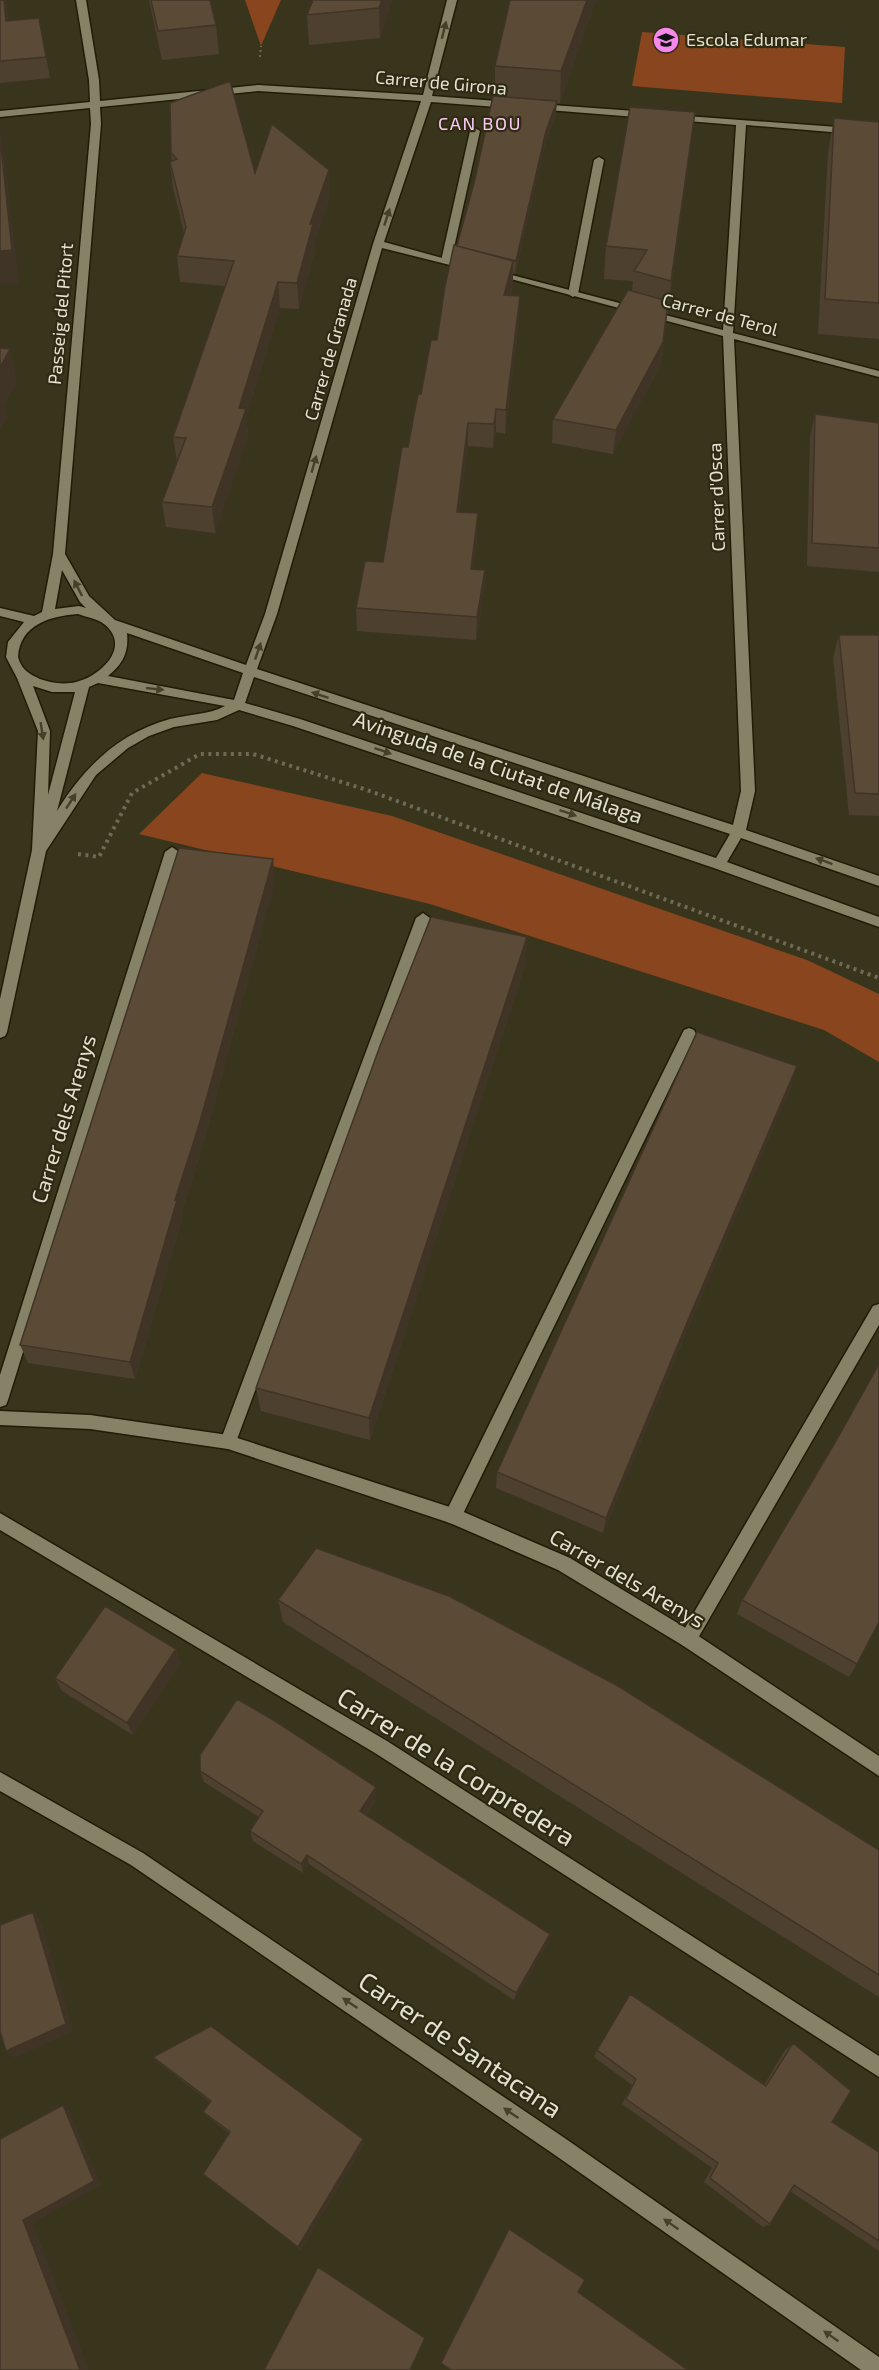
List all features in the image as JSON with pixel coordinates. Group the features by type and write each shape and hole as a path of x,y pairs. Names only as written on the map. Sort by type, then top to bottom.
{"street":[{"name":"Passeig del Pitort","path":"48,615 59,554 95,136 94,80 81,0"},
{"name":"Carrer de Granada","path":"238,705 271,614 378,244 427,98 452,0"},
{"name":"Carrer de Girona","path":"0,114 258,88 427,98 879,133"},
{"name":"Carrer d'Osca","path":"720,864 739,830 748,791 728,333 741,122"},
{"path":"446,261 476,131"},
{"path":"573,294 599,160"},
{"name":"Carrer de Terol","path":"378,244 879,374"},
{"path":"0,662 35,683 50,687 83,685 98,679 115,665 123,647 121,634 109,620 84,599 59,554"},
{"path":"39,850 44,731 35,704 11,656 13,643 21,631 34,620 48,615 79,610 109,620"},
{"path":"0,612 34,620"},
{"name":"Avinguda de la Ciutat de Málaga","path":"109,620 251,673 739,830 879,880"},
{"name":"Avinguda de la Ciutat de Málaga","path":"98,679 128,686 168,690 238,705 296,722 720,864 879,922"},
{"path":"0,1032 39,850 83,685"},
{"path":"39,850 84,780 101,760 123,744 175,722 217,715 238,705"},
{"name":"Carrer dels Arenys","path":"0,1400 172,852"},
{"path":"228,1442 423,918"},
{"path":"453,1516 688,1034"},
{"path":"688,1640 879,1311"},
{"name":"Carrer dels Arenys","path":"0,1418 90,1422 228,1442 453,1516 564,1564 688,1640 827,1730 879,1767"},
{"name":"Carrer de la Corpredera","path":"0,1521 381,1747 879,2067"},
{"name":"Carrer de Santacana","path":"0,1782 137,1859 560,2146 879,2370"}],"path":[{"path":"74,853 99,857 132,793 200,754 253,754 367,790 879,978"}],"shaded area":[{"path":"245,0 281,0 261,46"},
{"path":"642,32 845,47 842,103 632,86"},
{"path":"202,773 392,816 807,960 879,994 879,1062 824,1030 430,904 139,834"}],"building":[{"path":"0,0 4,0 6,21 39,18 46,57 0,61"},
{"path":"151,0 210,0 216,25 158,31"},
{"path":"313,0 382,0 379,8 307,15"},
{"path":"510,0 587,0 561,71 495,66"},
{"path":"230,81 255,173 272,124 329,170 310,224 313,224 297,283 278,282 239,408 246,409 212,507 162,502 186,438 173,437 234,261 177,256 186,227 170,162 177,159 171,153 170,103"},
{"path":"493,96 557,101 546,131 516,261 457,246 475,179"},
{"path":"630,107 695,112 671,281 634,271 647,250 606,246"},
{"path":"834,118 879,122 879,303 825,299"},
{"path":"0,137 12,250 0,251"},
{"path":"454,245 513,261 504,295 520,296 506,410 496,409 494,424 468,423 457,512 478,513 471,569 485,570 477,617 356,608 365,561 383,562 402,447 408,447 431,340 437,340"},
{"path":"628,290 668,301 663,342 616,430 553,419"},
{"path":"0,348 10,349 0,367"},
{"path":"815,414 879,423 879,548 812,543"},
{"path":"839,635 879,635 879,794 855,793"},
{"path":"179,848 273,859 130,1362 20,1345"},
{"path":"431,917 527,937 369,1418 256,1388 380,1046"},
{"path":"697,1032 797,1066 606,1518 497,1472"},
{"path":"879,1364 879,1622 857,1664 742,1600"},
{"path":"316,1548 449,1596 618,1686 879,1850 879,1975 278,1600"},
{"path":"105,1606 176,1649 127,1723 55,1678"},
{"path":"237,1699 376,1787 360,1811 550,1934 516,1993 307,1855 301,1864 250,1831 263,1811 200,1771 200,1755"},
{"path":"33,1912 66,2024 6,2051 0,2031 0,1925"},
{"path":"630,1994 766,2086 793,2043 851,2091 832,2122 879,2152 879,2241 794,2185 770,2224 710,2178 718,2163 626,2099 636,2079 597,2050"},
{"path":"211,2026 363,2139 298,2247 203,2174 230,2132 203,2112 211,2101 153,2057"},
{"path":"63,2105 94,2181 23,2220 80,2370 0,2370 0,2139"},
{"path":"509,2229 585,2280 578,2292 688,2370 451,2370 441,2363"},
{"path":"318,2267 425,2338 410,2370 264,2370"}],"place":[{"name":"Escola Edumar","path":"666,40"}],"district":[{"name":"CAN BOU","path":"480,124"}]}
